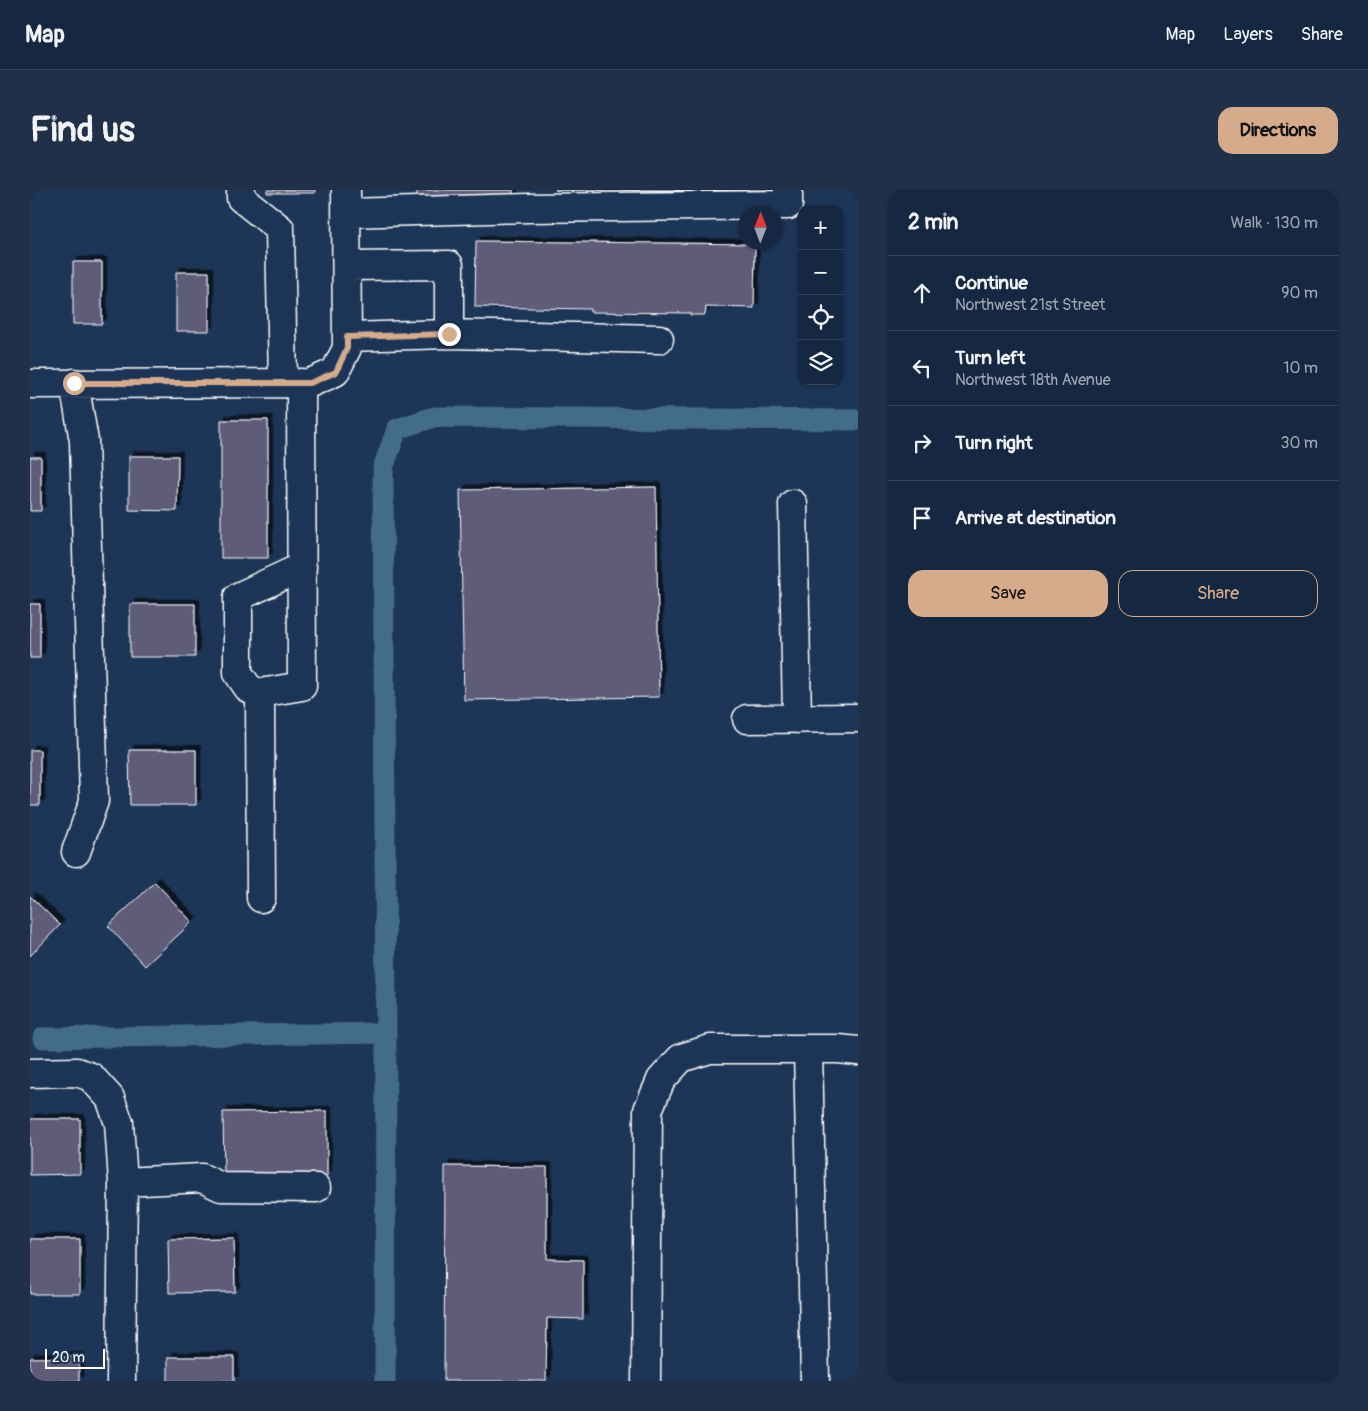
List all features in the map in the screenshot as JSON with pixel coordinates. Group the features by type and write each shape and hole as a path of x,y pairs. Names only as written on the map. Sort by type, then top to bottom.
{"street":[{"path":"240,190 241,198 280,228 292,383 302,567 302,686 260,693 249,689 238,673 238,597 302,567"},
{"path":"30,384 310,383 336,372 347,348 346,202 528,199 788,206 788,190"},
{"path":"347,266 449,265 449,334"},
{"path":"347,337 449,334 659,339"},
{"path":"74,383 84,441 94,801 76,852"},
{"path":"792,504 797,719"},
{"path":"260,693 261,898"},
{"path":"747,719 858,718"},
{"path":"646,1381 648,1110 661,1080 681,1058 710,1049 838,1048 858,1051"},
{"path":"808,1049 815,1381"},
{"path":"30,1073 77,1072 91,1077 110,1098 119,1123 123,1182 121,1381"},
{"path":"123,1182 202,1178 221,1186 316,1188"}],"building":[{"path":"267,190 315,190 315,193 267,193"},
{"path":"417,190 513,190 513,198 417,198"},
{"path":"555,190 774,190 774,191"},
{"path":"476,241 738,244 738,250 755,250 754,308 706,307 705,315 690,315 690,313 590,312 590,309 475,307"},
{"path":"73,262 102,262 102,324 73,324"},
{"path":"176,272 209,272 209,331 176,331"},
{"path":"221,420 268,420 268,558 221,558"},
{"path":"129,456 178,456 177,511 129,510"},
{"path":"30,457 41,457 41,511 30,511"},
{"path":"656,487 659,697 464,700 460,490"},
{"path":"30,604 40,604 40,658 30,658"},
{"path":"130,604 195,604 195,657 130,657"},
{"path":"30,750 40,750 40,805 30,805"},
{"path":"129,750 196,750 196,805 130,805"},
{"path":"155,882 192,922 145,966 108,926"},
{"path":"30,896 60,925 30,956"},
{"path":"327,1111 327,1176 224,1177 223,1112"},
{"path":"30,1119 80,1119 80,1174 30,1175"},
{"path":"445,1166 547,1167 547,1259 583,1260 583,1319 547,1318 546,1381 444,1381"},
{"path":"234,1238 235,1292 169,1293 168,1239"},
{"path":"30,1239 80,1239 80,1294 30,1294"},
{"path":"79,1357 79,1381 30,1381 30,1358"},
{"path":"168,1357 234,1357 234,1381 168,1381"}],"waterway":[{"path":"385,1381 386,1033 383,468 397,429 434,417 858,420"},
{"path":"43,1038 386,1033"}],"route":[{"path":"74,383 310,383 336,372 347,348 347,337 449,334"}]}
